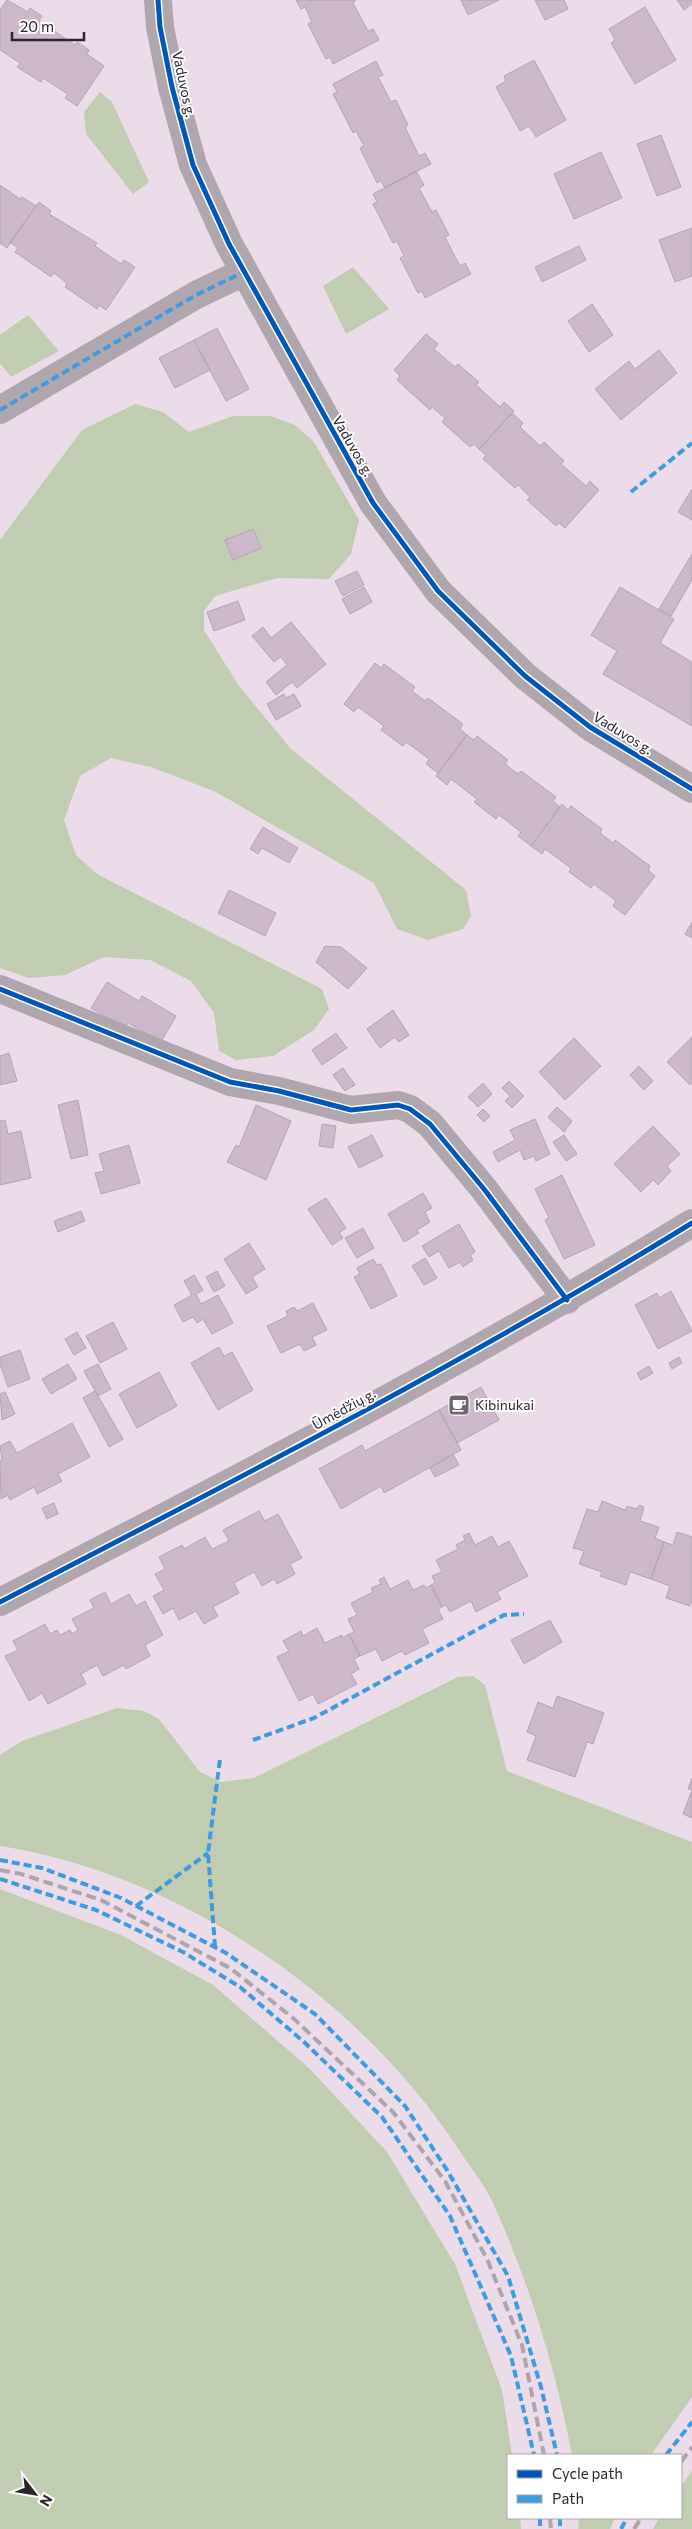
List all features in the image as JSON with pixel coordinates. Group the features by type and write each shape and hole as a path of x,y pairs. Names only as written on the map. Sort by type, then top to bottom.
{"street":[{"name":"Vaduvos g.","path":"158,0 160,27 182,130 193,164 244,272 373,503 438,591 525,676 590,727 692,789"},
{"path":"0,410 196,295 244,272"},
{"path":"0,989 230,1082 279,1091 351,1110 398,1105 410,1109 430,1124 484,1189 567,1300"},
{"name":"Ūmėdžių g.","path":"0,1602 269,1463 567,1300 692,1223"}],"green space":[{"path":"100,92 112,102 149,182 133,194 86,134 84,112"},
{"path":"353,267 389,309 346,334 323,286"},
{"path":"28,315 59,351 11,377 0,363 0,335"},
{"path":"135,404 163,412 189,432 233,416 271,416 295,425 314,442 359,520 351,554 329,579 277,578 215,596 204,611 204,630 239,686 291,749 466,890 471,916 463,929 428,940 397,929 374,883 216,792 151,767 111,758 80,776 64,820 76,855 97,874 322,989 329,1009 314,1030 273,1056 236,1060 219,1051 214,1013 191,981 150,960 104,957 65,975 29,978 0,968 0,540 82,430"},
{"path":"473,1676 485,1685 507,1771 692,1842 692,2397 652,2454 572,2454 558,2391 530,2295 493,2203 477,2176 418,2094 371,2042 318,1994 260,1952 198,1914 134,1884 67,1861 0,1846 0,1755 22,1741 117,1708 144,1711 159,1719 200,1772 221,1782 254,1778 458,1677"},
{"path":"0,1889 121,1935 213,1985 309,2068 387,2152 455,2264 502,2390 512,2454 507,2454 507,2519 520,2519 521,2529 0,2529"},
{"path":"692,2471 692,2529 653,2529 658,2519 682,2519 682,2485"},
{"path":"579,2519 615,2519 610,2529 578,2529"}],"building":[{"path":"7,0 28,12 30,8 42,16 39,21 75,45 77,42 89,50 87,54 104,66 77,106 65,98 68,94 43,78 41,82 17,67 20,63 0,50 0,10"},
{"path":"296,0 356,0 353,3 368,31 373,29 379,40 333,64 330,57 326,59 308,24 312,22 305,7 301,9"},
{"path":"461,0 499,0 468,15"},
{"path":"535,0 564,0 568,9 545,20"},
{"path":"677,0 692,0 692,4 684,10"},
{"path":"645,7 676,60 635,84 611,43 615,40 609,29"},
{"path":"534,60 566,120 536,137 529,126 520,131 496,87 506,81 504,76"},
{"path":"376,61 383,75 378,77 391,102 396,100 408,125 405,127 419,156 425,153 431,164 385,188 381,181 377,183 360,148 364,146 356,131 353,133 333,94 337,92 333,84"},
{"path":"661,135 681,187 657,196 637,144"},
{"path":"601,152 622,198 574,219 554,174"},
{"path":"416,171 424,185 419,188 432,212 436,210 449,235 445,237 460,266 465,263 471,274 425,298 422,291 418,293 400,258 404,256 397,241 393,243 373,204 377,202 373,194"},
{"path":"0,185 20,199 22,197 36,206 7,248 0,243"},
{"path":"39,202 51,211 49,214 97,243 95,246 121,264 124,260 135,267 106,310 99,305 97,309 65,287 67,283 54,273 51,277 15,252 18,248 10,242"},
{"path":"692,228 692,276 675,282 659,240"},
{"path":"579,246 586,260 542,282 535,267"},
{"path":"592,304 613,335 589,352 568,321"},
{"path":"217,328 249,389 226,401 194,340"},
{"path":"426,334 438,344 434,349 455,367 458,364 479,382 476,385 500,407 504,402 514,411 479,449 474,444 470,447 442,422 445,418 432,407 430,410 397,380 400,376 394,370"},
{"path":"194,340 210,370 175,388 159,358"},
{"path":"659,350 677,373 621,420 595,389 629,361 635,369"},
{"path":"512,413 523,423 520,427 540,446 544,442 564,461 561,464 586,486 590,481 599,490 565,528 559,523 556,526 527,500 530,497 518,485 515,488 483,459 486,455 479,449"},
{"path":"692,489 692,520 678,512"},
{"path":"253,529 261,548 233,560 225,540"},
{"path":"692,554 692,580 671,616 659,609"},
{"path":"357,571 364,585 343,596 335,581"},
{"path":"364,587 372,602 350,614 342,599"},
{"path":"620,587 674,619 660,643 692,662 692,726 603,674 617,651 591,635"},
{"path":"238,601 245,620 214,631 207,612"},
{"path":"291,622 326,664 297,688 292,682 276,695 266,682 287,665 281,657 274,662 252,636 263,627 271,638"},
{"path":"375,663 381,668 384,664 415,687 412,691 425,701 428,698 463,724 460,729 467,735 438,773 426,764 429,759 406,742 403,746 381,730 384,726 358,707 354,712 344,704"},
{"path":"284,694 286,698 294,694 301,706 276,720 267,704"},
{"path":"467,735 474,740 477,736 508,760 505,764 518,774 521,771 556,797 553,801 560,807 531,846 518,836 521,832 499,815 496,819 474,802 477,799 451,779 447,785 436,776"},
{"path":"562,804 568,810 571,806 602,829 600,833 613,843 615,840 650,866 648,870 655,876 625,915 613,906 616,901 594,884 591,888 569,872 571,868 545,849 542,854 531,846"},
{"path":"263,827 298,848 289,863 262,848 258,854 250,849"},
{"path":"229,890 276,913 265,936 218,913"},
{"path":"692,922 692,938 685,934"},
{"path":"325,946 341,947 367,968 348,989 316,962"},
{"path":"107,982 139,1001 142,996 176,1016 161,1042 128,1023 125,1028 91,1008"},
{"path":"393,1010 409,1035 399,1042 395,1037 380,1048 367,1029"},
{"path":"336,1033 347,1048 322,1065 312,1050"},
{"path":"692,1037 692,1083 690,1085 667,1062"},
{"path":"574,1038 601,1066 565,1100 539,1072"},
{"path":"9,1053 17,1081 0,1085 0,1056"},
{"path":"639,1066 653,1081 644,1090 630,1075"},
{"path":"343,1068 355,1085 345,1091 333,1075"},
{"path":"509,1081 524,1096 512,1108 505,1101 510,1096 502,1088"},
{"path":"483,1083 492,1094 478,1107 468,1097"},
{"path":"78,1100 88,1155 71,1159 58,1105"},
{"path":"256,1105 291,1121 266,1180 227,1162 236,1145 239,1147"},
{"path":"557,1107 572,1121 564,1132 548,1117"},
{"path":"483,1109 490,1116 484,1122 477,1115"},
{"path":"535,1119 550,1154 536,1161 534,1156 524,1160 520,1150 498,1162 493,1152 515,1140 510,1130"},
{"path":"5,1120 8,1134 21,1131 31,1178 0,1185 0,1121"},
{"path":"322,1124 336,1126 333,1148 319,1146"},
{"path":"653,1126 680,1154 667,1166 671,1171 658,1185 653,1180 641,1192 614,1164"},
{"path":"372,1135 383,1156 359,1168 348,1147"},
{"path":"564,1135 577,1154 566,1161 553,1142"},
{"path":"129,1145 140,1183 101,1194 95,1173 104,1171 99,1154"},
{"path":"562,1175 595,1245 564,1259 545,1220 549,1218 535,1189"},
{"path":"423,1193 432,1208 425,1212 430,1222 417,1230 419,1233 404,1242 388,1214"},
{"path":"326,1198 346,1228 339,1233 343,1238 332,1245 308,1209"},
{"path":"81,1211 85,1221 58,1232 54,1221"},
{"path":"459,1224 475,1252 470,1255 473,1260 463,1267 460,1262 449,1268 439,1251 429,1257 422,1246"},
{"path":"363,1228 374,1248 357,1258 345,1238"},
{"path":"249,1243 265,1269 252,1277 258,1287 246,1294 224,1259"},
{"path":"425,1258 437,1278 424,1285 412,1266"},
{"path":"373,1259 377,1265 381,1264 397,1296 371,1309 354,1277 360,1274 357,1268"},
{"path":"217,1271 225,1286 214,1292 206,1277"},
{"path":"194,1275 203,1290 196,1294 201,1304 218,1295 233,1323 212,1334 203,1319 197,1323 193,1317 183,1322 174,1305 192,1295 184,1281"},
{"path":"671,1291 692,1331 658,1349 635,1305 657,1293 659,1298"},
{"path":"313,1303 327,1330 312,1337 316,1345 304,1351 300,1344 281,1353 267,1326 288,1316 286,1311 294,1307 297,1311"},
{"path":"113,1322 127,1349 100,1363 86,1336"},
{"path":"77,1332 86,1348 74,1355 65,1339"},
{"path":"219,1347 224,1356 232,1352 253,1390 218,1410 191,1363"},
{"path":"20,1350 30,1379 8,1387 0,1364 0,1357"},
{"path":"679,1357 682,1363 672,1369 669,1363"},
{"path":"68,1364 77,1379 51,1394 42,1379"},
{"path":"98,1364 111,1389 98,1396 84,1371"},
{"path":"649,1366 653,1373 641,1380 637,1373"},
{"path":"159,1372 177,1406 137,1428 119,1394"},
{"path":"481,1387 499,1420 457,1443 439,1410"},
{"path":"95,1391 123,1439 109,1447 83,1398"},
{"path":"5,1392 15,1414 2,1420 0,1394"},
{"path":"439,1410 461,1450 384,1493 381,1486 341,1509 319,1469 362,1445 365,1451"},
{"path":"72,1423 90,1457 58,1474 62,1481 37,1494 34,1487 10,1500 8,1495 1,1499 0,1461 2,1460 0,1446 10,1441 17,1453"},
{"path":"453,1454 459,1465 435,1477 430,1468"},
{"path":"602,1501 625,1510 627,1506 637,1509 639,1505 644,1507 640,1521 659,1527 655,1538 664,1542 651,1579 630,1572 626,1585 600,1576 602,1572 579,1564 584,1551 573,1548 587,1509 598,1512"},
{"path":"54,1503 58,1514 47,1519 42,1508"},
{"path":"259,1511 265,1521 278,1514 302,1558 290,1564 295,1574 277,1584 274,1579 262,1586 254,1572 234,1583 239,1593 213,1607 218,1616 204,1624 196,1611 179,1620 173,1608 163,1614 153,1596 164,1590 155,1574 165,1569 159,1557 182,1545 184,1549 205,1537 212,1549 229,1541 223,1530"},
{"path":"677,1532 692,1537 692,1601 690,1606 666,1598 670,1586 651,1579 664,1542 673,1545"},
{"path":"469,1533 475,1545 492,1536 498,1547 509,1541 528,1576 497,1592 501,1599 476,1612 471,1601 450,1612 446,1605 442,1607 431,1585 435,1583 432,1576 442,1572 436,1560 458,1549 456,1545 465,1540 463,1536"},
{"path":"384,1577 390,1589 408,1580 413,1590 424,1585 426,1588 431,1585 442,1607 438,1609 443,1619 422,1629 429,1643 405,1655 402,1651 382,1661 376,1649 360,1656 349,1634 354,1632 348,1619 357,1615 351,1603 373,1592 371,1588 381,1584 379,1580"},
{"path":"105,1592 111,1604 129,1594 136,1606 145,1601 163,1635 145,1645 150,1656 126,1669 124,1665 103,1676 97,1665 81,1674 86,1684 48,1704 42,1693 29,1701 5,1656 18,1650 13,1641 45,1624 50,1634 57,1630 60,1635 70,1630 72,1634 78,1630 72,1619 94,1608 90,1600"},
{"path":"550,1620 562,1642 524,1664 511,1640"},
{"path":"317,1628 325,1643 342,1635 343,1638 349,1634 360,1656 354,1659 359,1669 351,1674 357,1684 318,1704 313,1694 299,1701 277,1657 289,1651 283,1641 301,1631 303,1636"},
{"path":"557,1696 604,1713 593,1744 587,1742 575,1777 527,1760 536,1736 527,1732 538,1702 553,1708"},
{"path":"692,1778 692,1790 688,1789"},
{"path":"692,1790 692,1818 683,1814"}],"railway":[{"path":"0,1870 21,1874 101,1900 230,1968 293,2018 393,2112 445,2181 487,2259 522,2345 544,2454"},
{"path":"682,2461 692,2447"},
{"path":"550,2519 551,2529"},
{"path":"634,2529 640,2519"}],"marked path":[{"path":"0,410 196,295 244,272"},
{"path":"631,492 692,443"},
{"path":"253,1740 314,1718 504,1615 524,1614"},
{"path":"215,1947 208,1853 220,1759"},
{"path":"136,1906 208,1853"},
{"path":"0,1860 42,1868 121,1898 226,1953 315,2014 405,2106 447,2170 508,2276 541,2387 557,2454"},
{"path":"0,1879 96,1910 183,1952 240,1987 304,2042 382,2117 450,2216 511,2356 534,2454"},
{"path":"667,2454 692,2422"},
{"path":"540,2519 540,2529"},
{"path":"560,2519 560,2529"},
{"path":"621,2529 626,2519"}],"cycle path":[{"path":"158,0 160,27 172,87 193,165 229,244 373,503 438,591 525,676 590,727 692,789"},
{"path":"0,989 230,1082 279,1091 351,1110 398,1105 410,1109 430,1124 484,1189 567,1300"},
{"path":"0,1602 263,1465 436,1372 608,1274 692,1223"}],"place":[{"name":"Kibinukai","path":"459,1405"}]}
